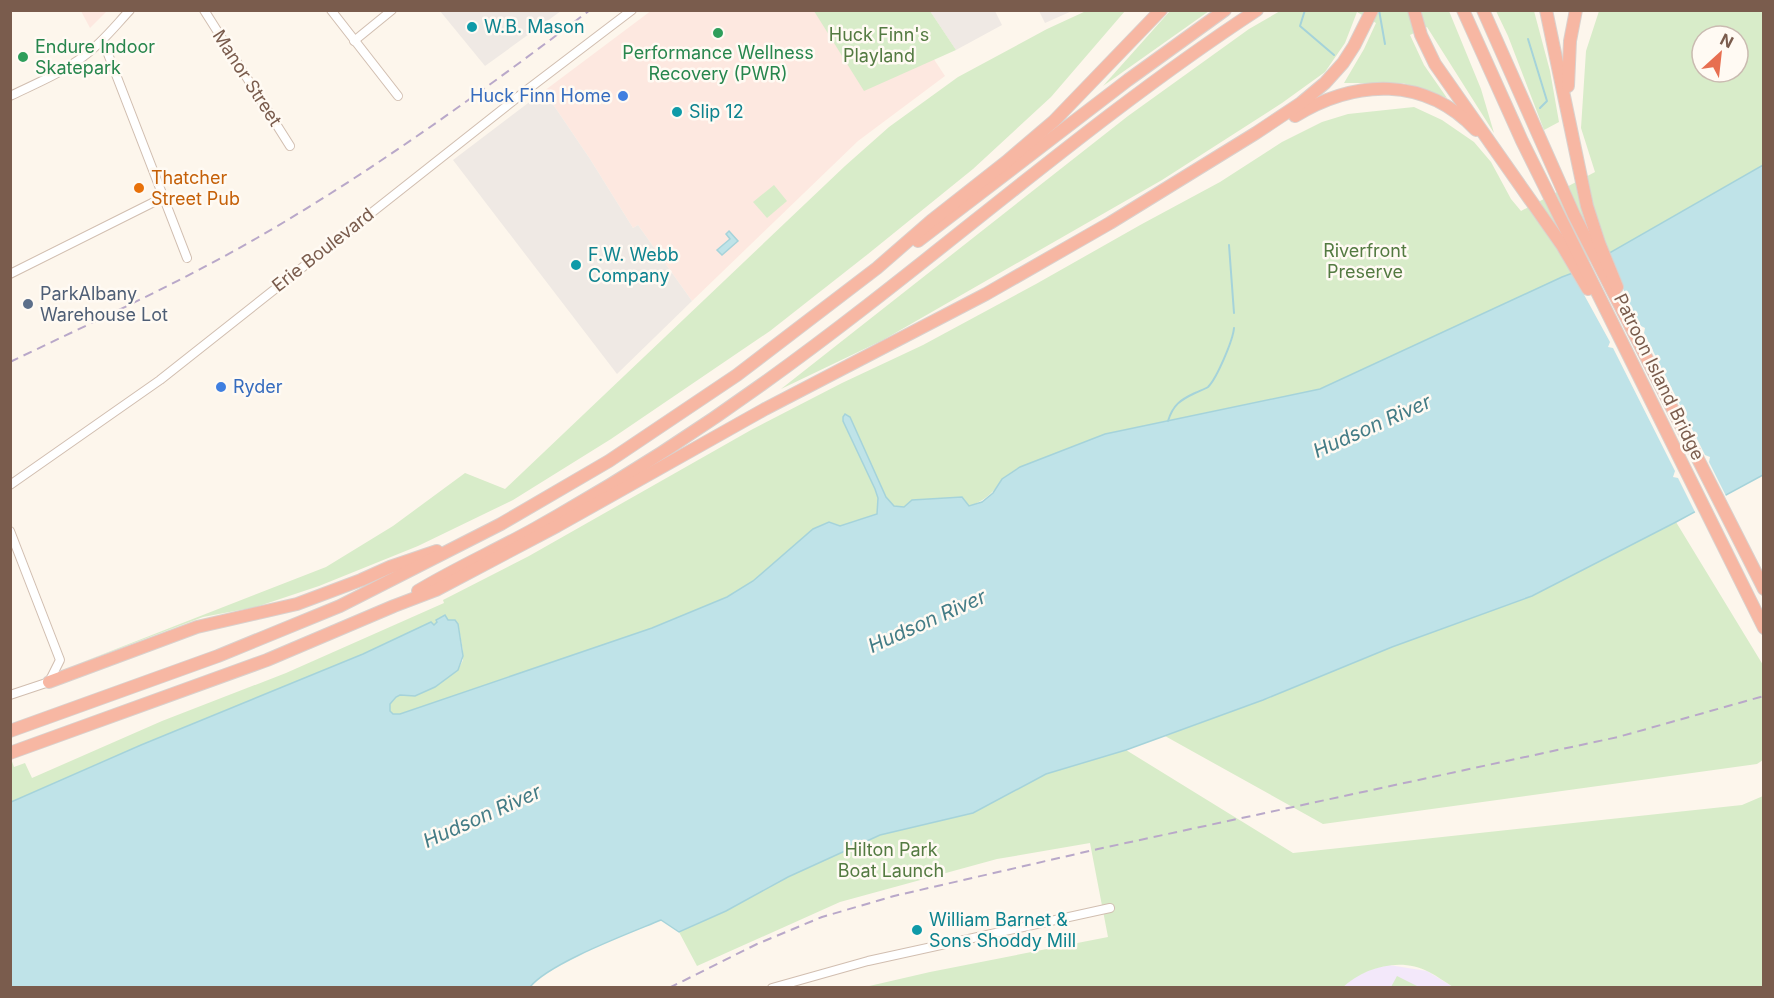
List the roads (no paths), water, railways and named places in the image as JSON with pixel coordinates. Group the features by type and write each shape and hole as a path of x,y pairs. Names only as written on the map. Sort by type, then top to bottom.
{"highway":[{"path":"1129,45 1152,10"},
{"path":"10,730 218,656 340,606 472,539 565,488 670,422 762,357 877,268 1054,121 1161,10"},
{"path":"877,268 938,227 1178,42 1225,10"},
{"path":"394,606 433,582 576,506 719,415 863,309 1121,107 1192,54 1257,10"},
{"path":"14,752 267,660 436,590 493,561 765,408 986,294 1110,223 1263,129 1307,98 1335,72 1354,46 1372,10"},
{"path":"1414,10 1420,35 1442,74 1562,245 1620,341"},
{"name":"Patroon Island Bridge","path":"1463,10 1522,141 1764,628"},
{"name":"Patroon Island Bridge","path":"1483,10 1536,134 1587,243 1764,590"},
{"path":"1546,10 1586,199 1599,243 1681,424"},
{"path":"1570,120 1568,65 1576,10"},
{"path":"1212,160 1259,138 1306,109 1329,98 1373,89 1408,92 1442,104 1472,126 1498,154"},
{"path":"49,682 197,627 297,604 390,567 472,539"}],"street":[{"name":"Manor Street","path":"204,10 290,146"},
{"path":"331,10 398,96"},
{"path":"354,41 392,10"},
{"name":"Erie Boulevard","path":"10,485 160,380 504,108 632,10"},
{"path":"10,96 72,65 102,41 124,13"},
{"path":"102,41 187,258"},
{"path":"10,274 162,198"},
{"path":"10,531 60,660 49,682 10,695"},
{"path":"772,987 868,960 1110,908"}],"water":[{"name":"Hudson River","path":"1763,165 1763,475 1532,596 1392,647 1263,700 1126,750 1046,774 973,813 880,835 788,877 726,911 679,932 661,920 554,968 530,987 11,988 11,802 141,745 363,654 431,622 434,625 436,620 445,615 448,620 455,620 458,624 463,656 458,670 435,687 415,696 396,697 390,704 390,711 393,714 400,714 652,628 727,597 753,581 813,529 829,522 840,526 877,514 878,498 843,421 845,414 850,417 886,497 894,506 904,507 912,500 962,497 969,506 982,502 993,493 1002,479 1020,467 1105,434 1320,389 1578,271"},
{"path":"729,231 738,241 722,255 717,250 730,239 726,234"}],"waterway":[{"path":"1305,10 1300,26 1334,55"},
{"path":"1379,10 1385,44"},
{"path":"1528,39 1547,101 1540,108"},
{"path":"1229,245 1234,313"},
{"path":"1168,421 1172,411 1181,401 1208,387 1212,382 1224,359 1234,328"}],"railway":[{"path":"10,362 196,271 257,238 343,186 427,129 590,10"},
{"path":"669,988 757,944 822,917 894,896 1098,849 1618,737 1764,696"}],"place":[{"name":"W.B. Mason","path":"472,27"},
{"name":"Performance Wellness Recovery (PWR)","path":"718,33"},
{"name":"Endure Indoor Skatepark","path":"23,57"},
{"name":"Huck Finn Home","path":"623,96"},
{"name":"Slip 12","path":"677,112"},
{"name":"Thatcher Street Pub","path":"139,188"},
{"name":"F.W. Webb Company","path":"576,265"},
{"name":"ParkAlbany Warehouse Lot","path":"28,304"},
{"name":"Ryder","path":"221,387"},
{"name":"William Barnet & Sons Shoddy Mill","path":"917,930"}],"park label":[{"name":"Huck Finn's Playland","path":"879,45"},
{"name":"Riverfront Preserve","path":"1365,261"},
{"name":"Hilton Park Boat Launch","path":"891,860"}]}
